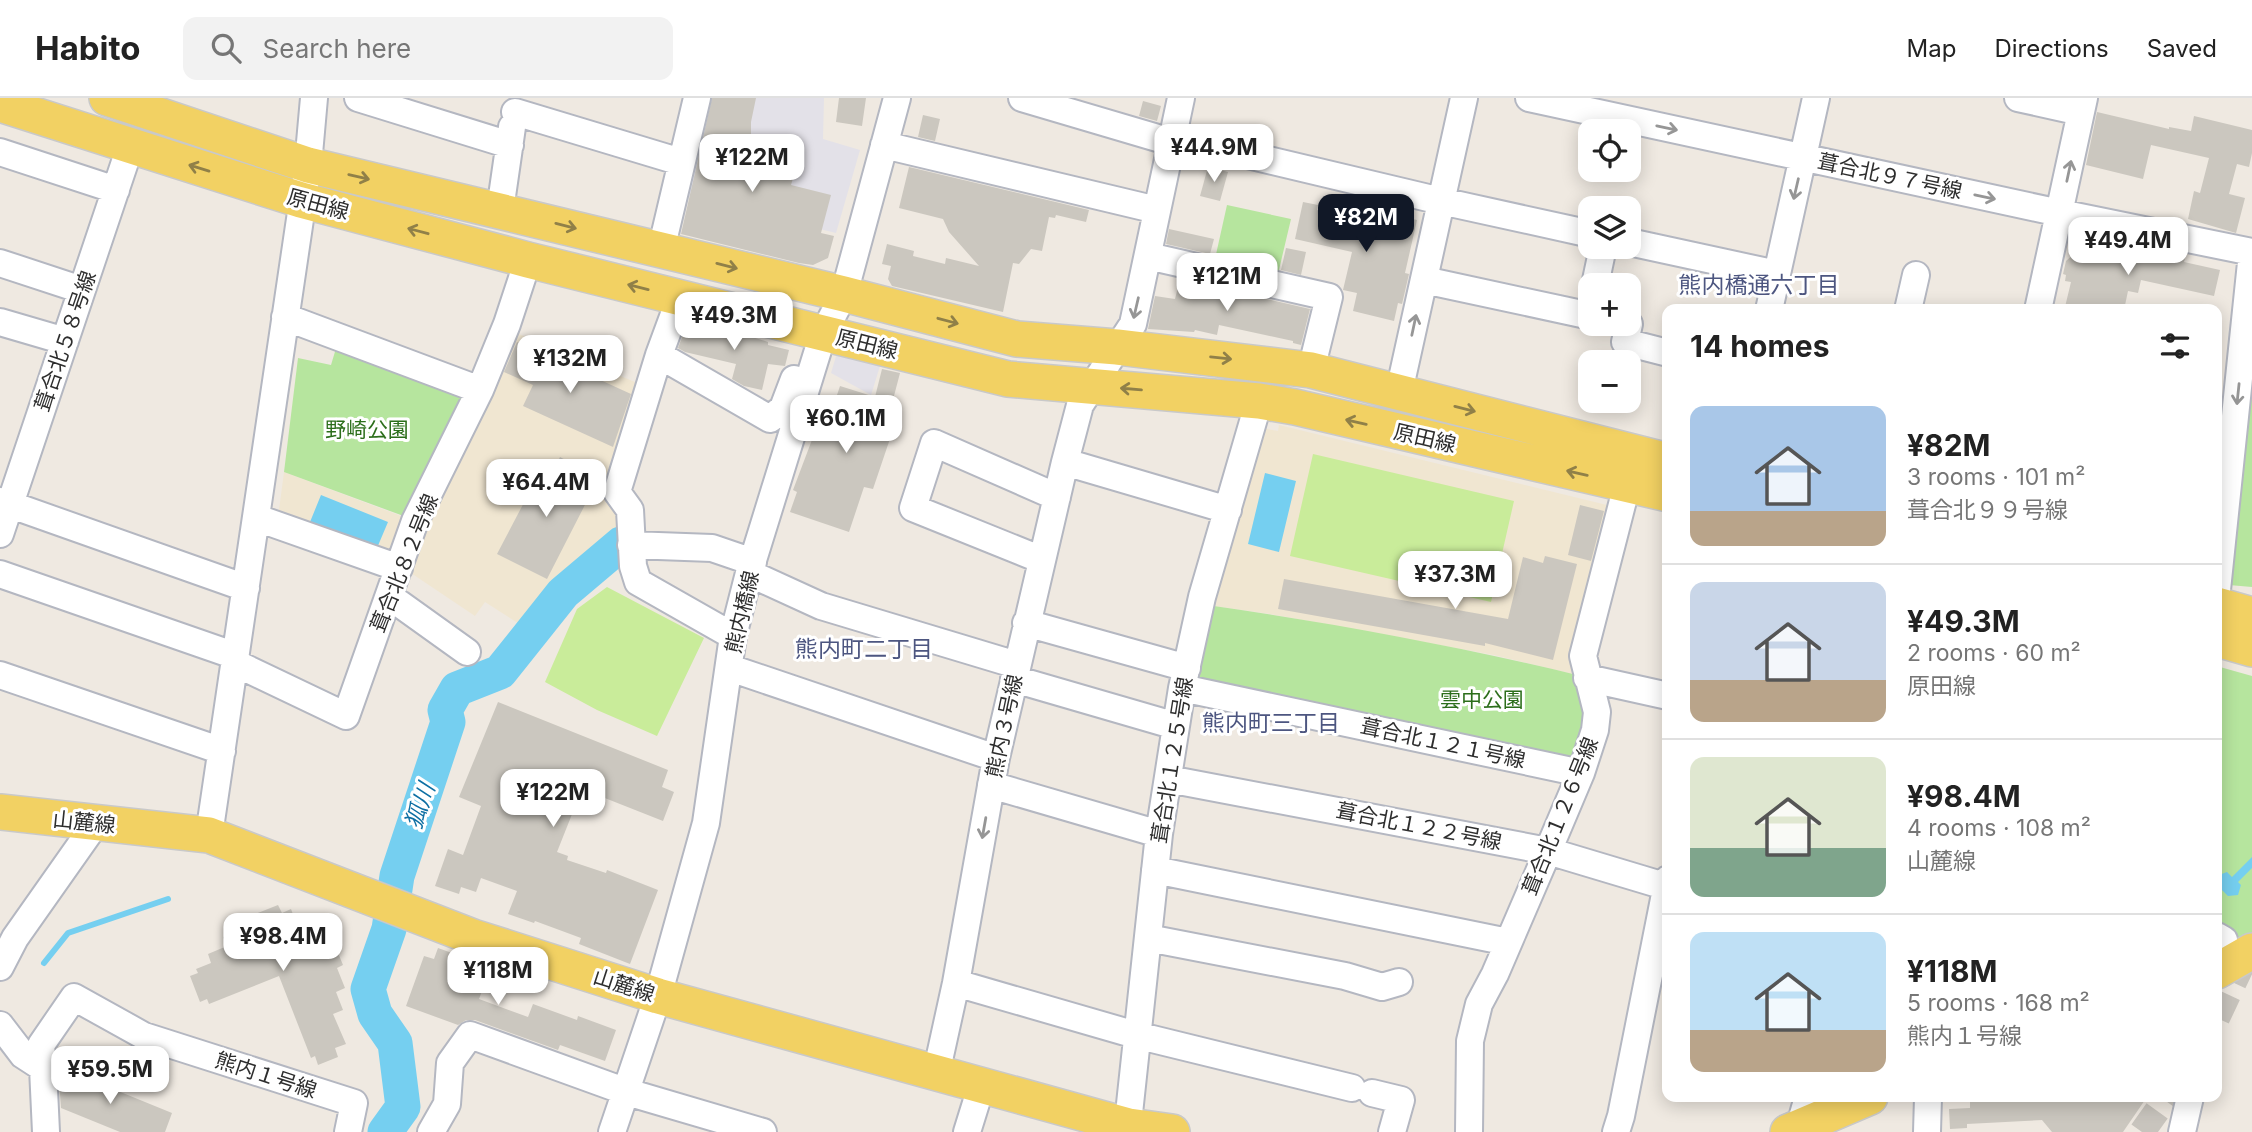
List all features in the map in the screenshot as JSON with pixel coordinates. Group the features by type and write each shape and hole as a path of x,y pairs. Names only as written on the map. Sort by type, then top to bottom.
{"main road":[{"name":"原田線","path":"107,98 308,165 844,294 1017,339 1117,347 1311,370 1662,458"},
{"name":"原田線","path":"0,104 301,200 528,260 1008,379 1259,401 1295,407 1662,493"},
{"path":"2222,606 2252,615"},
{"path":"2222,640 2252,649"},
{"name":"山麓線","path":"0,812 209,835 473,937 658,996 1128,1129 1172,1132"},
{"path":"2222,969 2252,951"},
{"path":"2222,972 2252,969"},
{"path":"1798,1122 1856,1102"}],"street":[{"path":"209,835 308,165 314,98"},
{"path":"358,98 510,145"},
{"path":"661,250 697,98"},
{"name":"熊内橋線","path":"612,1132 658,996 706,823 733,636 751,568 823,334 844,294 897,98"},
{"path":"1022,98 1172,139 1578,231"},
{"name":"熊内３号線","path":"936,1074 956,983 996,758 1065,462 1080,405 1132,324 1181,98"},
{"path":"1399,391 1464,98"},
{"name":"葺合北９７号線","path":"1529,98 2252,253"},
{"path":"1770,304 1816,98"},
{"path":"2018,98 2083,105 2039,304"},
{"path":"500,210 516,105 681,162"},
{"path":"884,145 1157,210"},
{"name":"葺合北５８号線","path":"0,534 5,502 65,341 130,147"},
{"path":"0,152 116,190"},
{"path":"1641,245 1777,274"},
{"path":"2222,542 2252,253"},
{"path":"1148,256 1329,296 1311,370"},
{"name":"葺合北８２号線","path":"235,659 346,716 415,521 480,390 507,324 528,260"},
{"path":"0,263 82,290"},
{"path":"1909,304 1916,275"},
{"path":"1424,280 1578,311"},
{"path":"680,298 659,355 617,492 630,510 633,566 638,582 733,636"},
{"path":"285,317 480,390"},
{"path":"0,322 65,341"},
{"path":"659,355 770,419 783,408 801,360 823,334"},
{"path":"1626,336 1625,342 1662,351"},
{"name":"葺合北１２５号線","path":"1128,1129 1159,834 1185,678 1202,597 1259,401"},
{"path":"1042,560 913,508 934,443 1057,497"},
{"path":"1065,462 1228,510"},
{"name":"葺合北１２６号線","path":"1469,1132 1470,1041 1479,1004 1495,974 1548,851 1581,773 1595,730 1597,712 1583,656 1627,485"},
{"path":"5,502 246,588"},
{"path":"257,518 399,568"},
{"path":"631,545 712,548 821,606 1177,726"},
{"path":"0,574 235,659"},
{"path":"387,600 400,604 467,652"},
{"name":"葺合北１２１号線","path":"1026,624 1185,678 1581,773"},
{"path":"730,668 996,758"},
{"path":"0,675 222,751"},
{"path":"1587,678 1662,695"},
{"name":"葺合北１２２号線","path":"1168,779 1548,851 1662,883"},
{"path":"991,785 1159,834"},
{"path":"0,967 15,938 96,823"},
{"path":"1155,870 1508,942"},
{"path":"1616,1132 1662,909"},
{"path":"1148,938 1345,976 1382,988 1399,982"},
{"path":"956,983 1136,1035 1401,1100 1392,1132"},
{"name":"熊内１号線","path":"43,1068 41,1045 75,997 144,1036 354,1103 348,1132"},
{"path":"0,1025 23,1055 43,1068 46,1132"},
{"path":"431,1132 447,1104 450,1063 470,1035 627,1092 753,1131"},
{"path":"967,1132 981,1087"},
{"path":"1927,1132 1928,1102"},
{"path":"2182,1132 2189,1102"}],"shaded area":[{"path":"705,98 824,98 823,139 860,150 836,233 682,195"},
{"path":"509,330 647,387 612,497 624,537 584,564 524,627 485,602 475,616 405,569"},
{"path":"837,353 880,366 871,395 831,373"},
{"path":"1279,425 1615,507 1581,676 1494,655 1207,605 1262,428 1278,431"},
{"path":"284,472 409,519 394,560 278,518"}],"green space":[{"path":"1227,205 1291,219 1278,274 1215,259"},
{"name":"野崎公園","path":"337,345 473,394 409,518 284,472 298,358 331,365"},
{"path":"2252,365 2252,587 2229,585"},
{"path":"1313,454 1514,501 1491,602 1290,556"},
{"path":"607,587 704,638 657,736 597,710 545,682 577,609"},
{"name":"雲中公園","path":"1207,605 1395,636 1581,676 1590,709 1577,766 1189,684"},
{"path":"2222,668 2252,676 2252,937 2240,941 2222,929"}],"water":[{"path":"1265,473 1296,481 1279,552 1248,544"},
{"path":"321,495 388,522 377,548 310,522"},
{"path":"2252,857 2252,868 2238,882 2241,885 2238,895 2228,896 2222,890 2222,874 2227,872 2232,877"}],"building":[{"path":"712,98 756,98 751,122 751,156 796,168 791,185 831,195 821,233 834,236 828,258 813,265 799,263 681,234"},
{"path":"839,98 866,98 862,126 836,122"},
{"path":"1143,101 1161,106 1157,121 1139,116"},
{"path":"2097,112 2169,129 2191,131 2194,116 2252,130 2249,167 2237,164 2229,194 2245,198 2236,233 2188,219 2194,191 2200,193 2209,158 2151,145 2143,179 2086,165"},
{"path":"923,115 940,119 935,141 918,137"},
{"path":"909,167 1089,210 1086,222 1056,215 1055,218 1049,217 1042,251 1031,249 1019,264 1013,263 1003,312 892,286 888,279 891,266 882,264 887,244 914,251 913,256 945,264 946,258 979,266 949,232 943,219 899,208"},
{"path":"1208,167 1228,172 1220,201 1200,196"},
{"path":"1303,202 1318,205 1317,210 1357,219 1360,207 1417,220 1405,273 1409,274 1402,304 1398,303 1394,321 1353,311 1357,293 1343,290 1352,252 1295,239"},
{"path":"1169,229 1214,239 1210,254 1166,244"},
{"path":"2085,244 2161,261 2164,250 2186,255 2184,262 2220,270 2214,296 2141,280 2138,293 2128,291 2125,304 2066,304 2071,282 2065,281 2066,275 2063,274 2066,261"},
{"path":"1286,248 1306,252 1301,275 1281,270"},
{"path":"1180,279 1310,309 1301,345 1219,325 1217,335 1195,330 1148,329 1155,296 1175,299"},
{"path":"688,321 740,333 768,342 768,345 789,350 785,366 768,364 762,390 744,386 732,379 736,364 678,348"},
{"path":"517,342 631,394 613,447 523,406 533,385 504,372"},
{"path":"882,369 900,373 889,415 897,418 873,489 864,487 849,532 790,512 797,492 793,490 821,416 829,419 840,386 875,397"},
{"path":"560,457 589,473 579,492 589,497 547,579 497,554 540,472 550,477"},
{"path":"1580,505 1604,511 1591,561 1568,555"},
{"path":"1545,556 1577,564 1553,660 1485,643 1485,646 1278,609 1284,579 1508,619 1523,557 1543,563"},
{"path":"498,702 668,770 662,787 674,792 663,821 582,789 557,852 568,856 567,860 606,873 607,870 658,890 630,964 579,944 581,938 508,914 517,891 481,878 476,892 461,887 459,894 435,886 448,849 463,855 481,806 459,797"},
{"path":"278,905 282,913 291,909 294,917 303,913 306,923 316,919 319,927 326,924 343,965 337,968 345,988 336,992 343,1010 333,1014 346,1044 335,1048 338,1057 318,1065 315,1056 311,1058 279,976 209,1004 207,999 200,1002 190,976 198,973 196,969 211,963 208,954 227,946 223,937 243,929 240,920"},
{"path":"438,948 491,967 479,999 528,1017 533,1004 577,1020 578,1016 616,1030 605,1061 560,1045 558,1050 475,1020 466,1020 458,1025 406,1006 424,956 434,959"},
{"path":"64,1069 172,1113 165,1132 120,1132 61,1108 59,1081"},
{"path":"1970,1102 2144,1102 2123,1132 2052,1132 2042,1120 1967,1124 1967,1128 1950,1129 1949,1109 1970,1108"}],"waterway":[{"name":"狐川","path":"385,1132 403,1107 395,1043 375,1014 368,989 389,929 397,876 448,722 445,710 457,689 500,672 563,593 621,544"},
{"path":"44,963 68,933 168,899"}],"tunnel":[{"path":"2222,1007 2249,950"},
{"path":"2142,1132 2163,1102"}],"district":[{"name":"熊内橋通六丁目","path":"1759,285"},
{"name":"熊内町二丁目","path":"864,649"},
{"name":"熊内町三丁目","path":"1271,723"}]}
